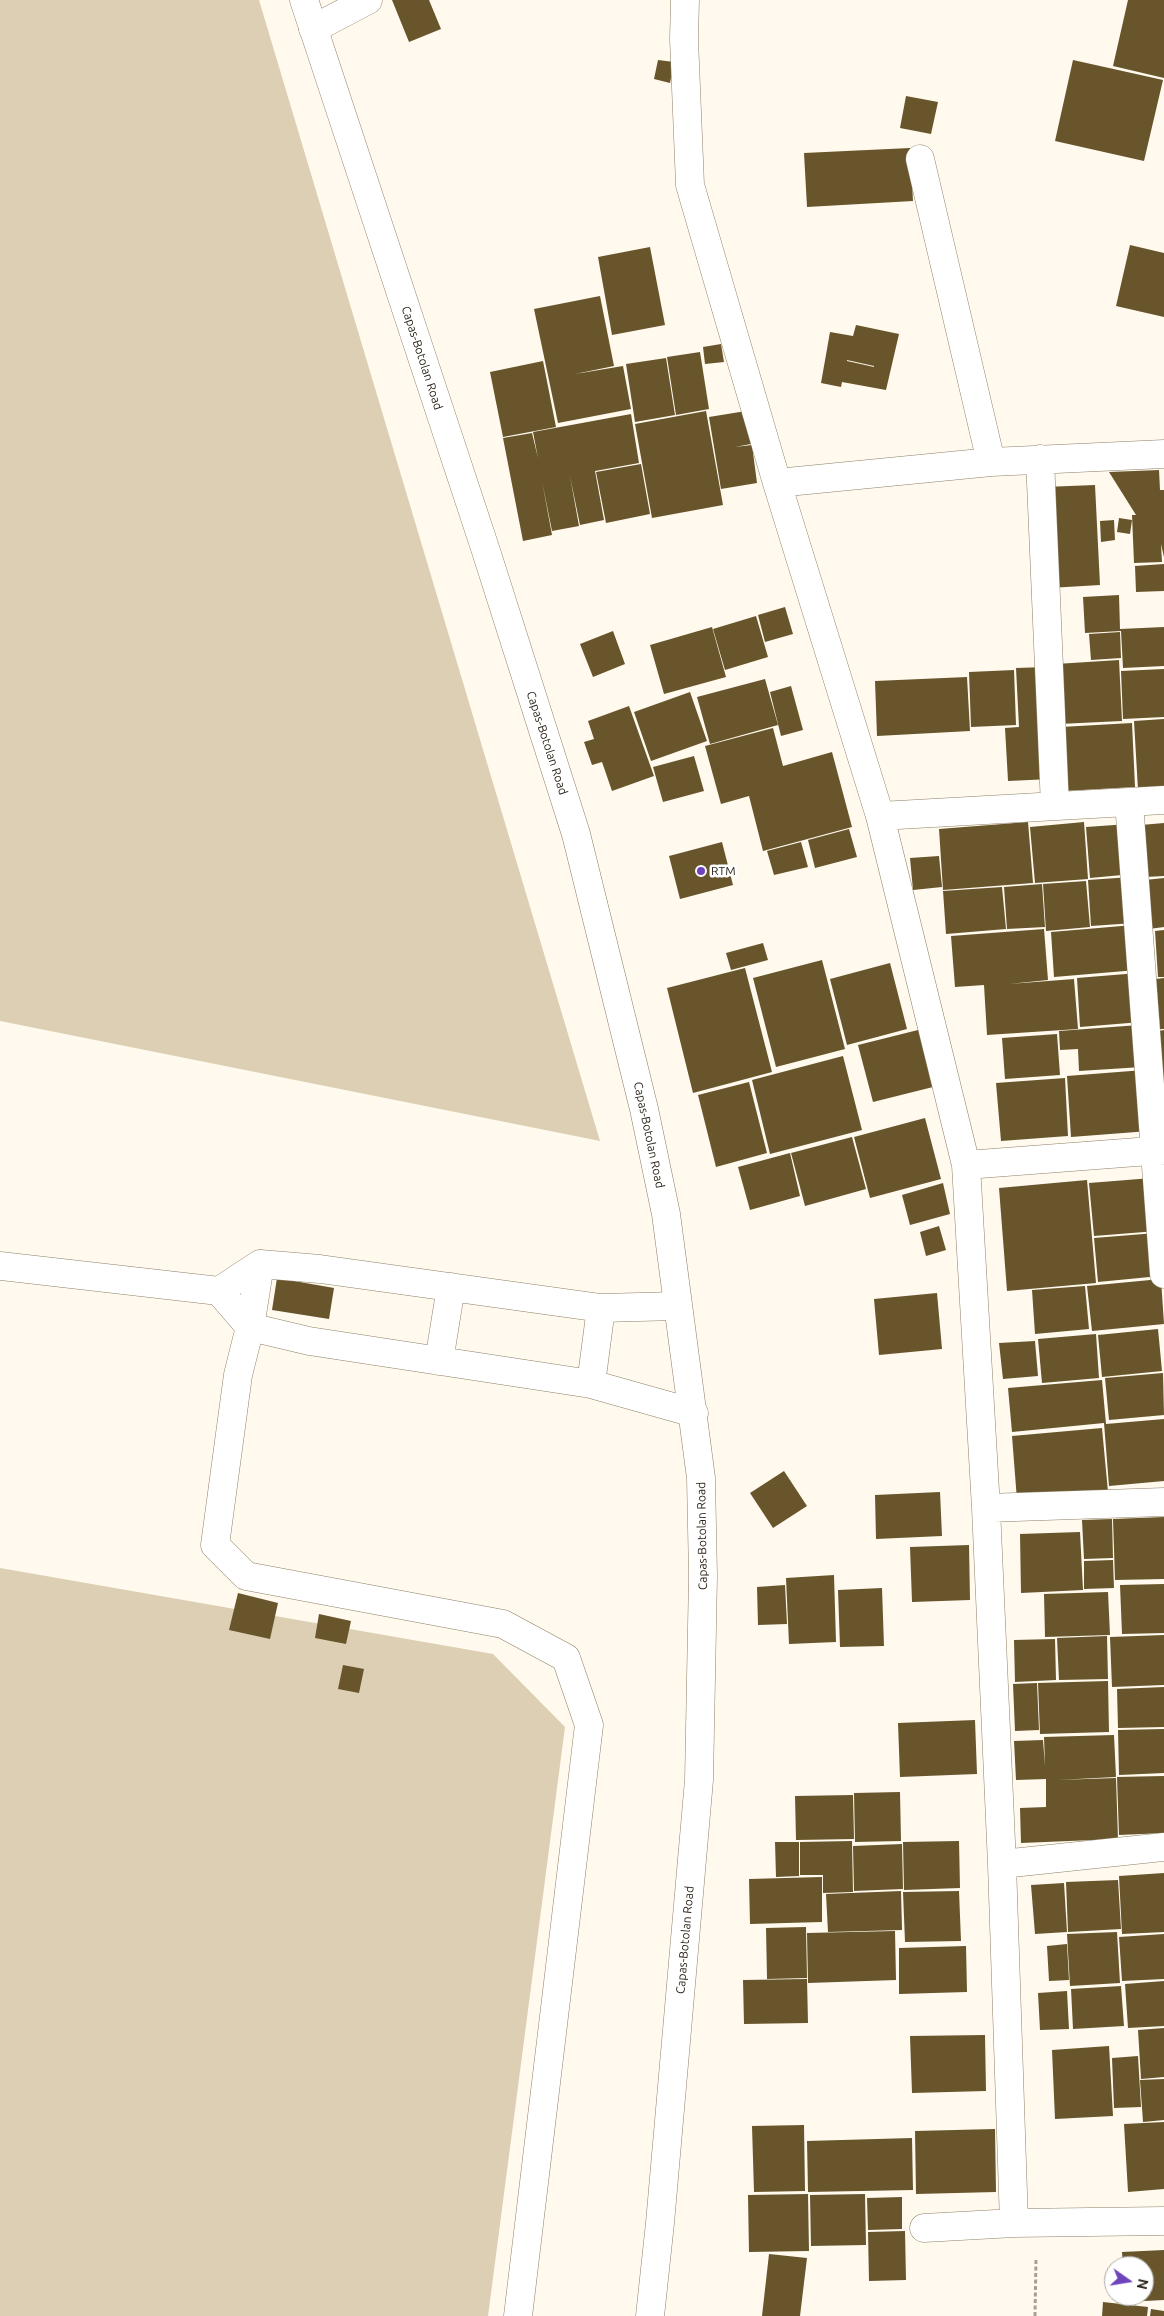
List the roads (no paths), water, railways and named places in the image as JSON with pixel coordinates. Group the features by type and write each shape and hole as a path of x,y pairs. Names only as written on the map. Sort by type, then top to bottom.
{"street":[{"name":"Capas-Botolan Road","path":"304,0 486,551 576,834 646,1118 666,1214 677,1306 694,1413 701,1478 703,1576 699,1780 650,2316"},
{"path":"313,29 368,0"},
{"path":"686,0 684,39 690,186 777,483 880,816 966,1165 986,1508 1002,1864 1026,2222"},
{"path":"920,160 991,462"},
{"path":"777,483 991,462 1164,454"},
{"path":"1040,459 1055,806"},
{"path":"880,816 1164,800"},
{"path":"1129,802 1159,1150 1164,1274"},
{"path":"966,1165 1159,1150"},
{"path":"0,1266 219,1291 260,1264 320,1269 602,1308 677,1306"},
{"path":"260,1264 250,1327 238,1375 215,1544 246,1576 503,1624 566,1658 589,1725 518,2316"},
{"path":"439,1361 451,1287"},
{"path":"219,1291 250,1327 309,1341 591,1384 694,1413"},
{"path":"591,1384 602,1308"},
{"path":"986,1508 1164,1502"},
{"path":"1002,1864 1164,1847"},
{"path":"924,2228 1026,2222 1164,2221"}],"place":[{"name":"RTM","path":"701,871"}]}
